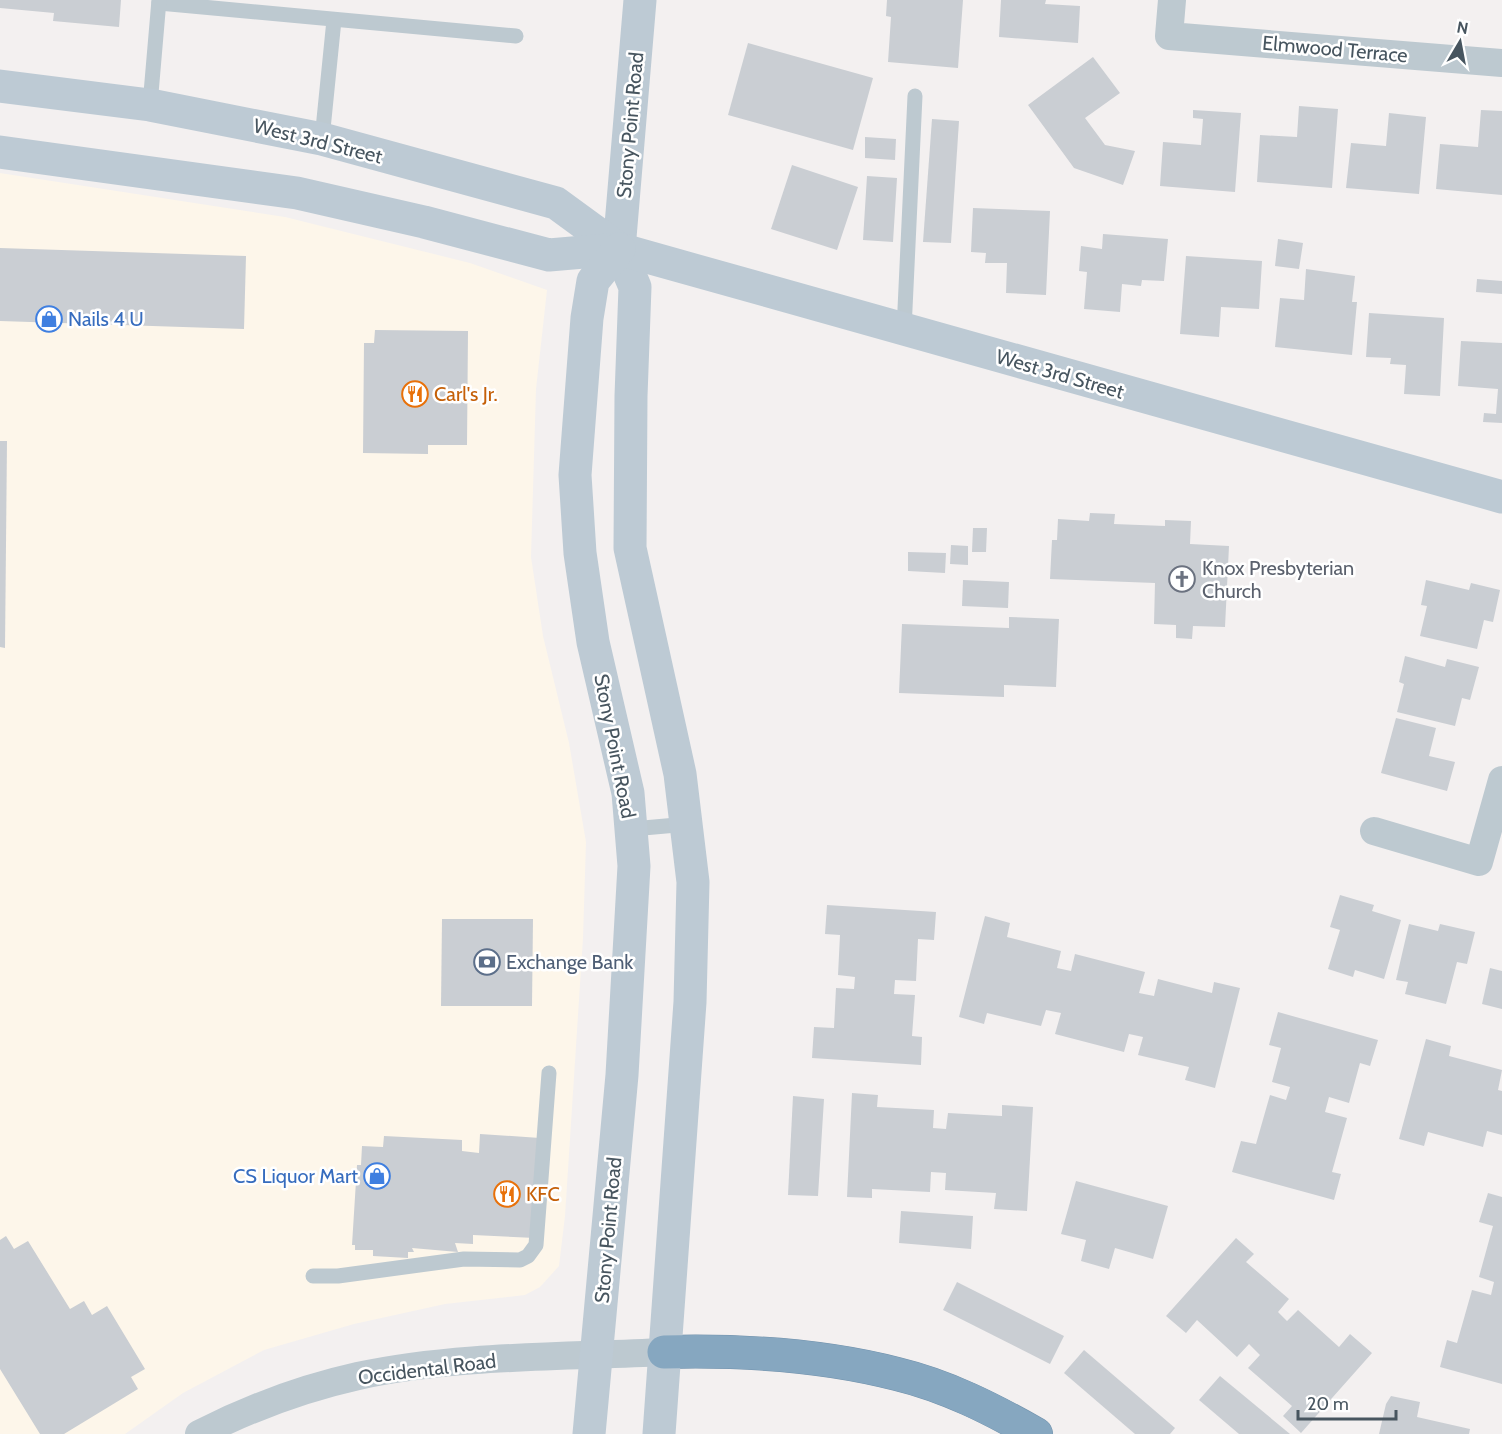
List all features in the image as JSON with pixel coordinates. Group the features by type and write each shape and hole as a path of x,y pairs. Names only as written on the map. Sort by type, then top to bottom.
{"highway":[{"path":"664,1352 719,1352 788,1358 861,1366 898,1374 973,1400 1036,1434"}],"main road":[{"name":"Stony Point Road","path":"640,0 619,249 635,287 631,396 630,548 680,774 688,824 693,882 693,946 658,1434"},
{"name":"West 3rd Street","path":"0,86 150,105 322,140 556,203 619,249 1502,497"},
{"name":"West 3rd Street","path":"0,152 297,193 424,222 549,255 619,249"},
{"name":"Stony Point Road","path":"589,1434 623,1051 634,866 632,829 619,745 593,642 580,553 575,475 586,329 593,281 619,249"}],"street":[{"name":"Elmwood Terrace","path":"1172,0 1169,36 1502,63"},
{"path":"1374,831 1479,862 1502,780"},
{"name":"Occidental Road","path":"199,1434 253,1410 358,1376 438,1365 664,1352"}],"lane":[{"path":"150,105 159,2 516,36"},
{"path":"322,140 334,20"},
{"path":"904,330 915,96"},
{"path":"632,829 688,824"},
{"path":"313,1276 338,1276 464,1259 520,1260 528,1256 536,1245 549,1073"}],"shaded area":[{"path":"0,173 285,217 470,263 547,290 536,389 531,557 543,636 569,743 586,842 583,938 565,1216 559,1266 540,1287 525,1295 445,1304 354,1324 264,1350 183,1393 125,1434 0,1434"}],"building":[{"path":"0,0 121,0 119,27 53,21 54,13 0,8"},
{"path":"887,0 963,0 958,68 888,62 891,17 886,16"},
{"path":"1001,0 1046,0 1045,4 1080,6 1078,43 999,37"},
{"path":"748,43 873,78 853,150 728,115"},
{"path":"1093,57 1120,93 1085,118 1105,145 1135,151 1123,185 1074,168 1028,105"},
{"path":"1299,106 1338,109 1332,188 1257,182 1260,135 1297,137"},
{"path":"1193,110 1241,113 1235,192 1160,186 1163,142 1201,145 1203,119 1193,118"},
{"path":"1481,110 1502,111 1502,195 1436,189 1440,144 1478,147"},
{"path":"1389,113 1426,117 1419,194 1346,188 1351,143 1386,146"},
{"path":"932,119 959,121 951,243 923,242"},
{"path":"865,137 896,139 895,160 865,158"},
{"path":"792,165 858,187 837,250 771,229"},
{"path":"867,176 897,178 893,242 863,240"},
{"path":"973,208 1050,211 1046,295 1006,293 1007,263 985,263 986,253 971,252"},
{"path":"1103,234 1168,239 1164,281 1142,280 1141,286 1122,284 1120,312 1084,309 1087,272 1079,271 1081,246 1102,249"},
{"path":"1278,239 1303,243 1299,269 1275,266"},
{"path":"0,248 246,256 244,329 0,321"},
{"path":"1186,256 1262,261 1259,309 1221,307 1219,337 1180,334"},
{"path":"1306,269 1355,276 1352,302 1357,302 1352,355 1275,347 1280,298 1304,300"},
{"path":"1477,279 1502,281 1502,294 1476,292"},
{"path":"1369,313 1444,318 1440,396 1404,394 1406,365 1390,364 1391,358 1366,357"},
{"name":"Carl's Jr.","path":"375,330 468,331 467,445 428,445 428,454 363,453 364,343 374,343"},
{"path":"1461,341 1502,343 1502,423 1483,422 1484,413 1496,414 1498,389 1458,386"},
{"path":"0,441 7,441 5,648 0,647"},
{"path":"1090,513 1115,514 1114,524 1165,526 1165,520 1191,521 1190,544 1229,546 1225,627 1193,626 1192,639 1176,638 1176,625 1154,624 1155,583 1050,579 1052,540 1057,540 1058,519 1089,521"},
{"path":"973,528 987,528 986,552 972,552"},
{"path":"951,545 968,546 968,565 950,564"},
{"path":"908,552 946,553 945,573 908,571"},
{"path":"963,580 1009,582 1008,608 962,606"},
{"path":"1426,580 1469,590 1471,583 1500,590 1493,622 1484,620 1477,649 1420,636 1427,606 1421,605"},
{"path":"1009,617 1059,619 1056,687 1004,685 1004,697 899,693 902,624 1009,628"},
{"path":"1405,656 1445,667 1447,659 1479,667 1470,700 1462,698 1455,726 1397,712 1404,684 1399,682"},
{"path":"1396,718 1436,728 1429,756 1455,762 1447,791 1381,773"},
{"path":"1340,895 1374,905 1372,911 1401,920 1384,979 1355,970 1353,977 1328,969 1340,930 1330,927"},
{"path":"827,905 936,912 934,940 918,939 916,981 895,980 894,994 915,995 912,1036 922,1037 921,1065 812,1058 814,1027 834,1028 836,988 854,989 855,977 838,975 840,935 825,934"},
{"path":"985,916 1010,923 1007,937 1061,951 1057,968 1071,971 1075,954 1145,972 1139,993 1154,996 1158,979 1212,993 1214,982 1240,988 1215,1088 1185,1080 1189,1067 1138,1055 1143,1037 1129,1034 1124,1052 1055,1034 1061,1013 1046,1010 1041,1026 987,1013 984,1024 959,1017"},
{"name":"Exchange Bank","path":"442,919 533,919 532,1006 441,1006"},
{"path":"1409,924 1438,931 1440,924 1475,932 1467,964 1457,962 1446,1004 1405,994 1408,982 1396,980"},
{"path":"1490,968 1502,971 1502,1009 1482,1004"},
{"path":"1278,1012 1378,1040 1370,1066 1360,1063 1349,1103 1329,1097 1325,1112 1347,1118 1332,1172 1341,1174 1334,1200 1232,1172 1241,1141 1256,1144 1270,1095 1286,1100 1290,1087 1272,1082 1281,1048 1269,1045"},
{"path":"1426,1039 1451,1046 1449,1056 1502,1070 1498,1090 1502,1091 1502,1135 1487,1131 1483,1147 1428,1132 1424,1146 1399,1139"},
{"path":"852,1093 878,1095 877,1107 934,1110 933,1128 946,1129 948,1113 1002,1116 1002,1105 1033,1107 1027,1211 994,1209 996,1193 945,1190 946,1173 931,1172 930,1192 872,1189 872,1198 847,1197"},
{"path":"793,1096 824,1099 818,1196 788,1195"},
{"path":"480,1134 540,1138 535,1238 473,1235 473,1244 455,1243 458,1252 412,1248 414,1252 408,1252 408,1258 373,1256 373,1250 355,1250 355,1245 352,1245 357,1165 361,1165 362,1146 383,1147 384,1136 462,1140 462,1151 479,1153"},
{"path":"1076,1181 1168,1206 1153,1259 1115,1248 1109,1269 1081,1261 1086,1240 1061,1234"},
{"path":"1488,1193 1502,1197 1502,1384 1440,1367 1447,1340 1457,1343 1472,1290 1491,1295 1494,1282 1479,1277 1493,1226 1479,1222"},
{"path":"901,1211 973,1216 971,1249 899,1243"},
{"path":"6,1236 14,1249 28,1241 70,1309 84,1301 92,1315 107,1306 145,1369 131,1377 138,1389 64,1434 40,1434 0,1369 0,1240"},
{"path":"1236,1238 1254,1254 1246,1262 1289,1299 1278,1312 1287,1321 1298,1310 1339,1347 1350,1334 1372,1353 1301,1433 1283,1416 1292,1406 1248,1368 1260,1355 1249,1344 1237,1357 1197,1320 1186,1333 1166,1316"},
{"path":"957,1282 1064,1336 1050,1364 943,1310"},
{"path":"1084,1350 1175,1428 1170,1434 1135,1434 1064,1373"},
{"path":"1220,1376 1290,1434 1239,1434 1199,1400"},
{"path":"1391,1396 1420,1402 1417,1417 1470,1429 1469,1434 1379,1434 1386,1404"}],"place":[{"name":"Nails 4 U","path":"49,319"},
{"name":"Carl's Jr.","path":"415,394"},
{"name":"Knox Presbyterian Church","path":"1182,579"},
{"name":"Exchange Bank","path":"487,962"},
{"name":"CS Liquor Mart","path":"377,1176"},
{"name":"KFC","path":"507,1194"}]}
